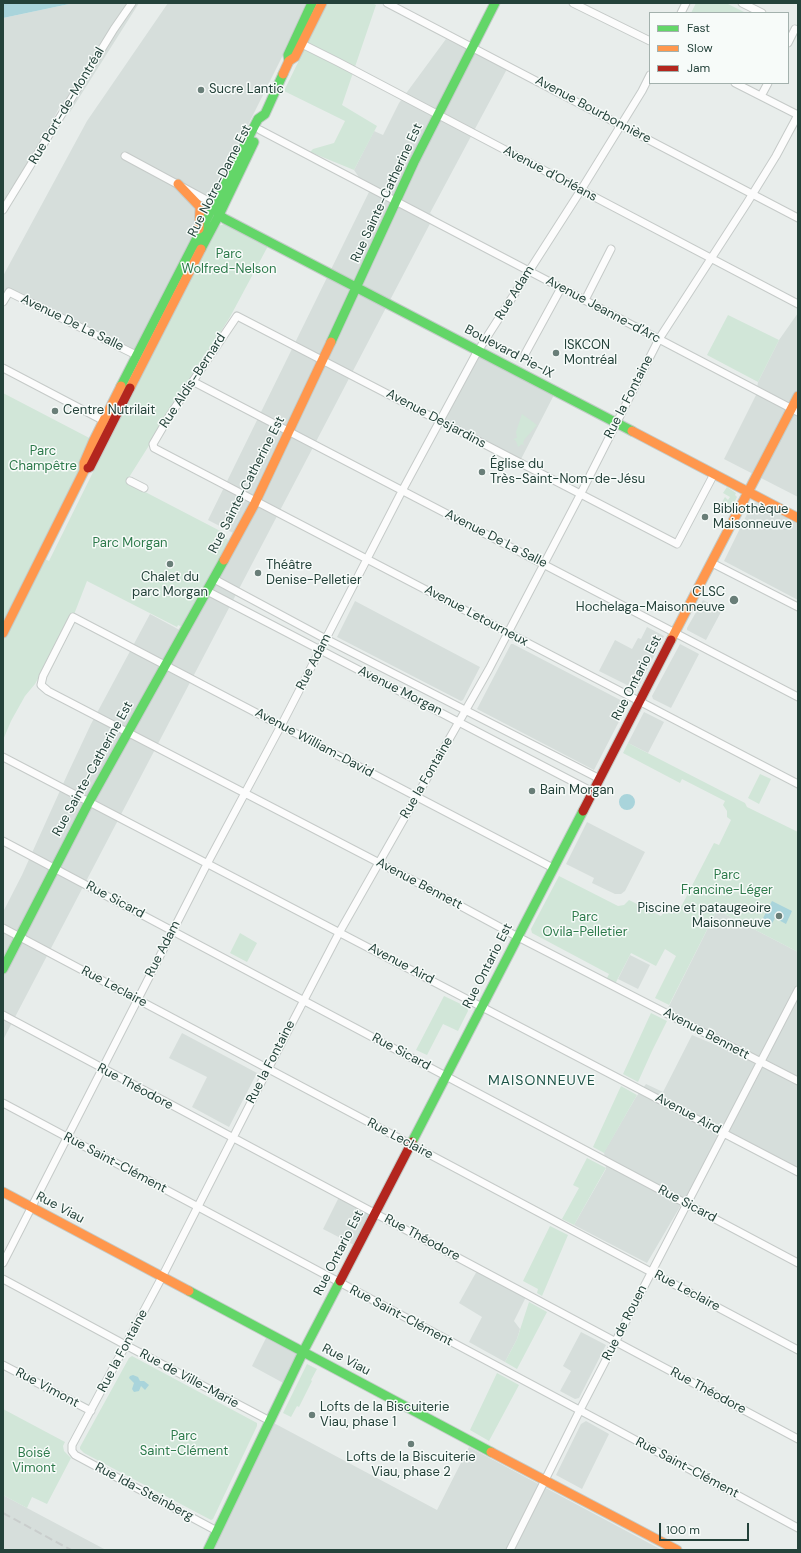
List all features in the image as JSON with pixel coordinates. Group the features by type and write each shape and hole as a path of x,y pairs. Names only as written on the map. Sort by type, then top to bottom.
{"main road":[{"name":"Rue Notre-Dame Est","path":"3,633 84,471 90,467 136,355 258,120 264,114 289,61 288,55 312,3"},
{"name":"Rue Notre-Dame Est","path":"289,61 295,58 322,3"},
{"name":"Rue Sainte-Catherine Est","path":"3,969 89,802 166,666 256,500 358,285 396,201 438,114 495,3"},
{"name":"Rue Notre-Dame Est","path":"108,422 220,213 264,121 264,114"},
{"path":"178,184 200,207 199,233"},
{"path":"214,204 220,213"},
{"name":"Boulevard Pie-IX","path":"220,213 750,489 798,518"},
{"name":"Boulevard Pie-IX","path":"358,285 447,329 479,349 519,367 714,474 798,511"},
{"name":"Rue Ontario Est","path":"208,1550 303,1352 750,489 795,410 798,396"},
{"name":"Rue Viau","path":"3,1192 678,1550"}],"street":[{"name":"Rue Port-de-Montréal","path":"3,210 114,29 132,3"},
{"name":"Avenue Bourbonnière","path":"387,3 798,218"},
{"path":"573,3 649,41"},
{"path":"682,12 686,3"},
{"path":"742,3 760,12"},
{"path":"789,41 794,29"},
{"name":"Avenue d'Orléans","path":"302,44 798,304"},
{"name":"Rue Adam","path":"3,1263 207,864 281,726 402,491 479,349 581,190 649,77"},
{"path":"737,84 798,115"},
{"path":"761,96 767,84"},
{"name":"Rue la Fontaine","path":"72,1451 72,1445 127,1346 197,1207 339,933 466,711 581,493 659,339 753,194 798,115"},
{"name":"Avenue Jeanne-d'Arc","path":"260,130 795,410"},
{"path":"125,156 214,204"},
{"path":"585,300 611,249"},
{"path":"525,354 561,288"},
{"name":"Avenue De La Salle","path":"3,302 9,292 136,355"},
{"name":"Avenue Desjardins","path":"237,316 677,544 714,474"},
{"name":"Rue Aldis-Bernard","path":"154,448 153,444 156,438 237,316"},
{"path":"3,368 108,422"},
{"name":"Avenue De La Salle","path":"194,382 798,697"},
{"name":"Avenue Letourneux","path":"154,448 798,784"},
{"path":"130,481 144,488"},
{"path":"712,563 798,607"},
{"name":"Avenue Morgan","path":"214,579 326,639 600,779"},
{"name":"Avenue Morgan","path":"207,591 593,792"},
{"name":"Avenue William-David","path":"41,685 43,676 73,617 554,868"},
{"name":"Avenue Bennett","path":"41,685 48,691 128,733 518,937 798,1081"},
{"name":"Avenue Aird","path":"3,757 798,1172"},
{"name":"Rue Sicard","path":"3,841 798,1263"},
{"name":"Rue Leclaire","path":"3,928 798,1350"},
{"name":"Rue de Rouen","path":"510,1550 580,1410 798,990"},
{"name":"Rue Théodore","path":"3,1015 798,1439"},
{"name":"Rue Saint-Clément","path":"3,1103 580,1410 798,1528"},
{"name":"Rue de Ville-Marie","path":"3,1279 270,1421"},
{"name":"Rue Vimont","path":"3,1365 91,1411"},
{"name":"Rue Ida-Steinberg","path":"72,1451 75,1455 217,1531"}],"shaded area":[{"path":"74,3 139,3 70,112 60,106 19,184 16,182 8,193 3,205 3,18"},
{"path":"168,3 309,3 132,357 3,293 3,276 87,121"},
{"path":"446,39 507,69 430,213 434,216 3,1040 3,912 22,875 91,724 150,614 187,634 239,536 208,520 369,192 354,170 374,131 383,135 399,103"},
{"path":"798,313 798,497 724,459 756,395 758,382 779,340"},
{"path":"478,351 556,391 519,463 440,421"},
{"path":"757,502 798,524 798,600 724,561 752,504"},
{"path":"703,600 722,610 706,640 687,630"},
{"path":"355,601 480,667 463,700 461,701 337,637"},
{"path":"647,627 664,636 638,688 633,688 599,671 615,640 632,649 638,638 641,639"},
{"path":"511,644 628,704 594,770 477,709"},
{"path":"680,644 699,654 671,708 653,699 652,696"},
{"path":"644,712 664,722 648,753 628,743"},
{"path":"587,822 645,852 625,891 621,894 615,894 592,883 594,878 566,864"},
{"path":"717,910 798,952 798,1172 723,1133 647,1263 574,1225 606,1169 604,1152 636,1097 646,1084 663,1092 692,1035 789,1076 666,1012"},
{"path":"630,955 650,965 638,989 618,979"},
{"path":"182,1033 257,1073 229,1127 192,1107 207,1077 169,1058"},
{"path":"339,1197 373,1214 356,1246 323,1229"},
{"path":"478,1269 527,1295 514,1321 520,1329 517,1339 505,1362 469,1342 482,1317 459,1303"},
{"path":"581,1332 606,1345 579,1398 575,1399 560,1391 571,1371 563,1366"},
{"path":"268,1334 303,1352 287,1385 252,1366"},
{"path":"270,1421 437,1510 469,1447 662,1550 208,1550"},
{"path":"586,1421 609,1434 582,1489 556,1475 581,1424"},
{"path":"3,1495 27,1508 106,1550 3,1550"}],"green space":[{"path":"327,3 372,3 376,5 342,105 377,126 354,170 310,152 313,149 334,143 345,121 284,91"},
{"path":"696,3 726,3 744,12 692,12"},
{"path":"225,224 268,246 230,317 126,482 226,534 224,537 228,540 228,544 183,625 178,625 177,627 87,581 73,617 35,684 25,696 11,721 3,740 3,633 41,557 49,561 153,351 218,226"},
{"path":"728,315 779,340 758,382 707,355"},
{"name":"Parc Champêtre","path":"3,393 97,442 3,627"},
{"path":"522,414 537,425 524,440 523,443 525,446 522,444 518,447 516,441 513,439 517,438 516,432"},
{"path":"727,487 736,493 735,495 737,497 730,511 723,506 725,504 722,502 725,497 728,500 730,497 723,493"},
{"path":"628,743 745,803 747,807 798,832 798,952 717,910 669,1005 655,998 676,956 665,949 656,966 631,953 614,986 605,982 609,974 532,933 531,929 559,876 618,906 624,905 629,900 661,916 664,912 676,912 682,905 714,843 719,845 731,820 727,817 727,811 723,805 725,801 682,779 680,783 623,753"},
{"path":"760,774 771,779 759,804 748,798"},
{"path":"240,933 257,943 247,962 230,953"},
{"path":"444,996 467,1007 468,1011 458,1031 443,1024 427,1055 416,1050"},
{"path":"651,1013 667,1021 638,1082 623,1074"},
{"path":"621,1086 637,1095 604,1153 593,1147"},
{"path":"587,1158 606,1168 574,1225 562,1219 579,1188 573,1185"},
{"path":"550,1226 568,1235 542,1296 537,1293 538,1289 523,1281"},
{"path":"529,1302 547,1312 517,1369 505,1362 517,1339"},
{"name":"Parc Saint-Clément","path":"132,1356 257,1423 257,1426 213,1519 211,1520 84,1453 80,1449 129,1358"},
{"path":"307,1364 317,1369 299,1407 297,1406 291,1417 283,1413"},
{"path":"497,1373 519,1385 489,1441 470,1430"},
{"name":"Boisé Vimont","path":"3,1409 65,1442 63,1446 64,1451 71,1458 47,1504 32,1497 27,1508 3,1495"}],"water":[{"path":"3,3 74,3 3,18"},
{"path":"624,794 630,794 635,799 633,808 630,810 624,810 619,805 619,799"},
{"path":"772,901 792,911 786,924 775,918 770,927 761,922"},
{"path":"133,1375 138,1377 140,1381 144,1381 149,1385 145,1390 141,1386 139,1391 134,1392 132,1389 134,1383 129,1378"}],"railway":[{"path":"3,1513 71,1550"}],"traffic: fast":[{"path":"289,61 288,55 312,3"},
{"path":"331,342 414,162 495,3"},
{"path":"121,386 258,119 265,114 283,74"},
{"path":"201,249 254,142"},
{"path":"214,204 219,215 225,219 632,431"},
{"path":"3,969 89,802 224,560"},
{"path":"412,1142 583,811"},
{"path":"208,1550 303,1352 340,1281"},
{"path":"189,1291 491,1452"}],"traffic: slow":[{"path":"283,74 289,61 295,57 322,3"},
{"path":"178,184 200,207 199,229"},
{"path":"130,388 201,249"},
{"path":"224,560 254,505 331,342"},
{"path":"3,633 84,471 84,463 93,442 121,386"},
{"path":"671,640 798,396"},
{"path":"632,431 798,518"},
{"path":"3,1192 189,1291"},
{"path":"491,1452 677,1550"}],"traffic: jam":[{"path":"88,468 90,467 130,388"},
{"path":"583,811 671,640"},
{"path":"340,1281 412,1142"}],"place":[{"name":"Sucre Lantic","path":"201,90"},
{"name":"ISKCON Montréal","path":"556,353"},
{"name":"Centre Nutrilait","path":"55,411"},
{"name":"Église du Très-Saint-Nom-de-Jésu","path":"482,472"},
{"name":"Bibliothèque Maisonneuve","path":"705,517"},
{"name":"Chalet du parc Morgan","path":"170,564"},
{"name":"Théâtre Denise-Pelletier","path":"258,573"},
{"name":"CLSC Hochelaga-Maisonneuve","path":"734,600"},
{"name":"Bain Morgan","path":"532,791"},
{"name":"Piscine et pataugeoire Maisonneuve","path":"779,916"},
{"name":"Lofts de la Biscuiterie Viau, phase 1","path":"312,1415"},
{"name":"Lofts de la Biscuiterie Viau, phase 2","path":"411,1444"}],"district":[{"name":"MAISONNEUVE","path":"542,1081"}],"park label":[{"name":"Parc Wolfred-Nelson","path":"229,262"},
{"name":"Parc Morgan","path":"130,544"},
{"name":"Parc Francine-Léger","path":"727,884"},
{"name":"Parc Ovila-Pelletier","path":"585,926"}]}
